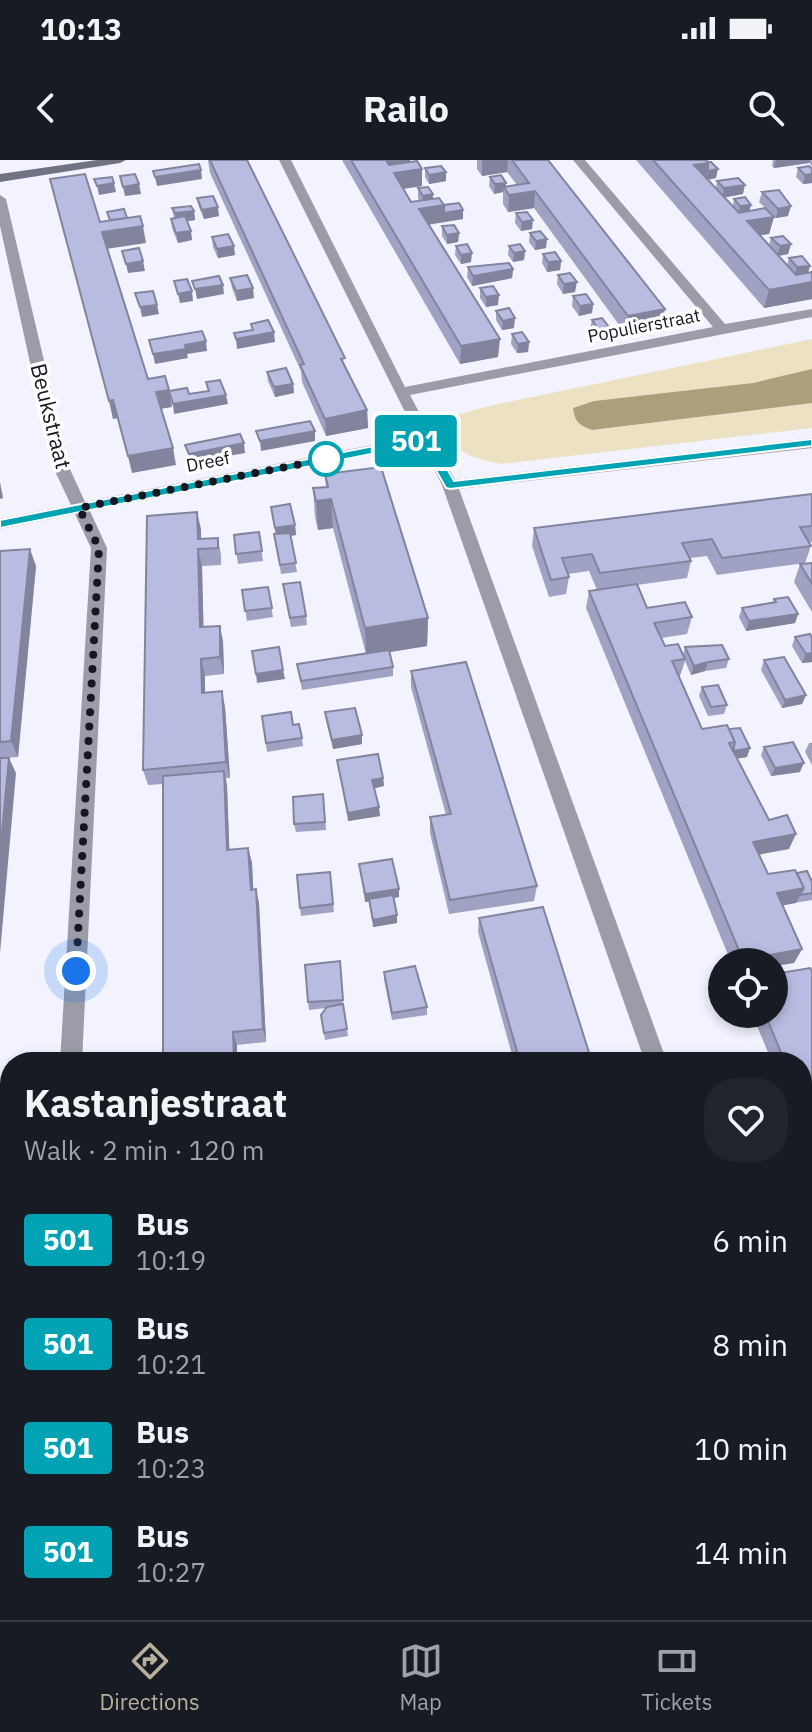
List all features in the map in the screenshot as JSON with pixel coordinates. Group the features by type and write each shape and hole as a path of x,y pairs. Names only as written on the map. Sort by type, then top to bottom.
{"street":[{"path":"0,178 120,160"},
{"path":"285,160 375,343 450,485 652,1052"},
{"name":"Populierstraat","path":"403,392 722,329 579,160"},
{"name":"Beukstraat","path":"0,199 61,467 99,548 72,1052"},
{"path":"722,329 812,313"},
{"name":"Dreef","path":"0,524 424,439"},
{"path":"450,485 811,444"}],"shaded area":[{"path":"812,339 812,369 759,382 594,401 574,408 592,430 812,403 812,428 502,464 460,450 443,429 449,417 493,405"},
{"path":"812,369 812,403 592,430 578,422 573,408 594,401 753,383"}],"building":[{"path":"210,160 247,160 345,358 341,359 367,410 325,419 300,365 304,364"},
{"path":"351,160 386,160 389,165 417,161 422,169 394,173 411,202 439,198 444,205 419,209 500,339 461,346"},
{"path":"512,160 548,160 665,309 628,316 535,191 509,195 504,187 529,183"},
{"path":"653,160 706,160 709,163 694,165 739,213 765,208 774,217 747,221 796,275 812,272 812,282 769,290"},
{"path":"708,162 711,162 718,169 708,171"},
{"path":"199,164 201,170 155,177 153,171"},
{"path":"441,166 446,172 429,175 425,168"},
{"path":"809,166 812,174 805,175 798,168"},
{"path":"85,174 100,222 140,216 143,226 102,232 148,379 165,376 169,390 156,392 173,448 128,456 113,400 109,401 50,179"},
{"path":"135,174 139,184 123,187 120,176"},
{"path":"501,175 506,183 495,184 490,177"},
{"path":"112,177 114,183 97,186 94,179"},
{"path":"738,178 745,185 724,188 717,181"},
{"path":"428,187 433,194 423,196 418,188"},
{"path":"779,190 791,206 778,209 762,192"},
{"path":"213,196 218,207 202,210 197,198"},
{"path":"745,197 751,205 740,206 734,199"},
{"path":"459,203 463,210 444,213 444,205"},
{"path":"191,206 194,211 175,213 172,208"},
{"path":"124,209 127,218 110,220 107,212"},
{"path":"527,212 533,220 522,222 516,213"},
{"path":"185,216 191,231 176,233 171,219"},
{"path":"454,225 459,233 447,235 442,226"},
{"path":"540,231 547,239 536,241 530,233"},
{"path":"228,234 234,246 217,249 212,237"},
{"path":"783,236 791,244 780,246 771,238"},
{"path":"467,244 472,253 461,255 456,246"},
{"path":"520,244 525,251 514,253 509,246"},
{"path":"139,248 143,261 126,264 122,251"},
{"path":"555,252 561,261 548,262 543,254"},
{"path":"802,256 810,266 797,267 789,258"},
{"path":"509,263 513,269 473,276 468,267"},
{"path":"570,273 577,282 564,284 558,275"},
{"path":"247,275 253,288 236,291 230,278"},
{"path":"219,276 223,285 195,289 192,281"},
{"path":"187,279 192,291 178,294 174,281"},
{"path":"493,286 499,295 486,297 480,288"},
{"path":"153,291 157,305 140,307 135,293"},
{"path":"586,294 593,304 580,306 573,296"},
{"path":"509,308 515,318 503,321 496,311"},
{"path":"602,318 609,327 598,329 592,320"},
{"path":"268,320 274,332 236,339 234,333 253,330 251,324"},
{"path":"202,331 206,341 185,345 186,349 153,354 149,340"},
{"path":"522,332 529,342 518,344 512,334"},
{"path":"286,368 293,384 274,387 267,372"},
{"path":"220,380 226,395 173,404 169,391 187,388 189,394 209,391 206,382"},
{"path":"310,421 315,431 260,441 256,431"},
{"path":"240,434 244,443 189,454 185,445"},
{"path":"381,467 428,618 365,628 331,499 316,501 313,488 328,487 325,474"},
{"path":"812,494 812,526 800,527 811,546 722,558 712,539 682,543 691,561 600,573 592,554 562,558 569,577 551,580 534,528"},
{"path":"290,504 295,525 275,528 271,507"},
{"path":"197,512 198,539 218,538 218,548 198,549 200,627 220,626 220,657 201,659 202,693 222,691 226,762 143,770 147,516"},
{"path":"259,532 262,551 236,554 234,535"},
{"path":"290,533 296,563 280,565 274,534"},
{"path":"30,549 11,741 0,742 0,551"},
{"path":"812,563 812,584 800,564"},
{"path":"300,582 306,616 290,618 283,584"},
{"path":"637,584 647,608 685,602 692,617 654,623 665,646 678,644 685,659 672,661 702,729 727,725 735,742 729,743 769,820 787,815 796,834 753,842 768,874 795,870 804,888 777,893 802,949 788,952 788,948 738,948 589,591"},
{"path":"268,587 272,608 245,611 242,590"},
{"path":"788,597 798,614 749,621 742,608 776,602 774,599"},
{"path":"810,634 812,653 806,654 795,637"},
{"path":"722,645 729,659 694,666 685,647"},
{"path":"279,647 283,670 256,674 252,651"},
{"path":"389,650 393,667 301,681 297,664"},
{"path":"784,657 806,695 785,700 764,660"},
{"path":"466,662 537,886 450,900 430,817 451,814 411,671"},
{"path":"718,685 727,705 711,707 702,687"},
{"path":"355,708 362,735 332,740 325,712"},
{"path":"291,712 293,725 299,724 302,738 266,743 262,716"},
{"path":"740,728 750,748 733,751 735,742 729,729"},
{"path":"793,742 804,763 775,768 764,747"},
{"path":"378,754 383,778 372,780 379,807 348,813 337,760"},
{"path":"0,758 9,758 0,853"},
{"path":"224,771 227,850 248,848 251,890 256,889 263,1029 233,1032 234,1052 163,1052 163,776"},
{"path":"323,794 325,822 294,824 293,797"},
{"path":"392,859 399,889 365,894 359,864"},
{"path":"807,871 812,882 812,893 800,895 804,888 797,873"},
{"path":"330,872 333,904 300,908 297,875"},
{"path":"393,895 397,915 373,920 369,899"},
{"path":"543,907 589,1052 517,1052 479,918"},
{"path":"340,961 343,1000 308,1002 305,965"},
{"path":"415,966 427,1007 392,1013 384,972"},
{"path":"810,968 812,1052 781,1052 771,1028 788,1028 788,972"},
{"path":"343,1004 347,1029 324,1033 321,1015 327,1007"}],"bus line":[{"name":"501","path":"0,524 424,439 450,485 812,443"}],"route":[{"path":"76,971 99,548 79,508 326,459"}]}
